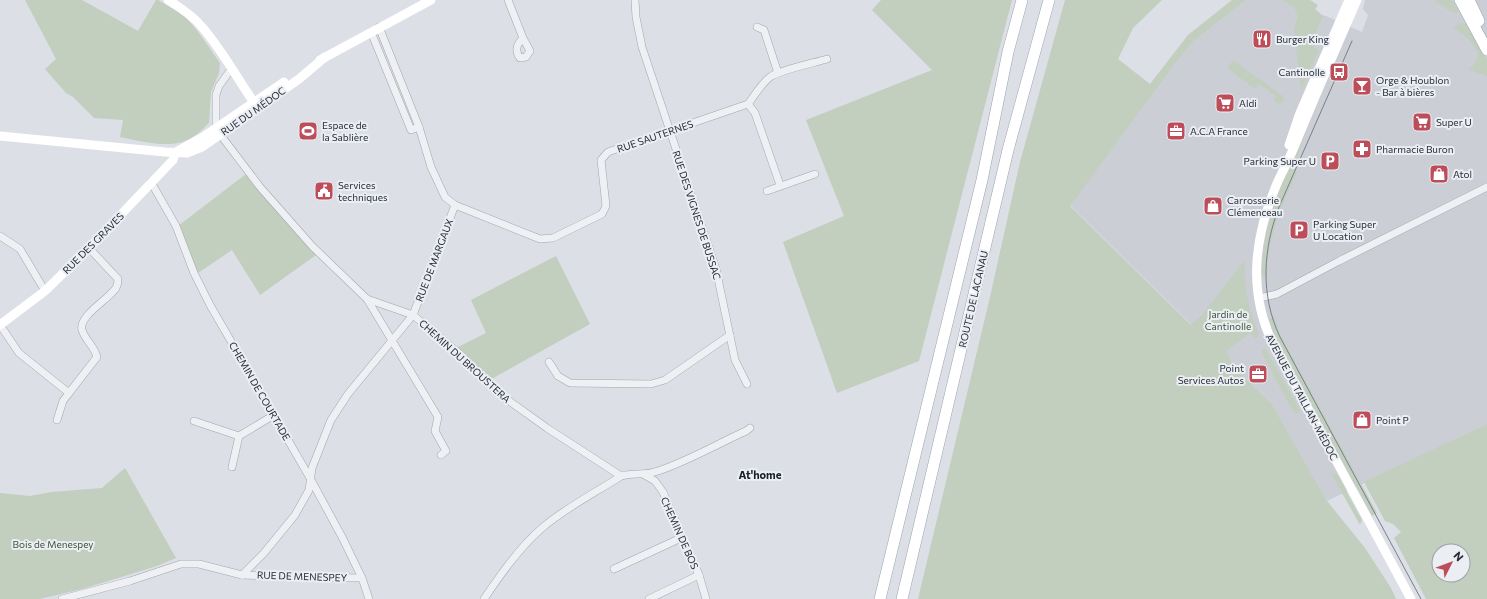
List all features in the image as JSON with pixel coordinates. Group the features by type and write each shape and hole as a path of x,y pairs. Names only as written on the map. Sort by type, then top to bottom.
{"main road":[{"name":"ROUTE DE LACANAU","path":"880,599 982,180 1008,52 1022,0"},
{"name":"ROUTE DE LACANAU","path":"902,599 1008,150 1049,0"},
{"path":"1460,0 1487,50"},
{"path":"1469,0 1487,36"}],"street":[{"path":"168,0 186,11 202,27 232,68 254,103"},
{"name":"RUE DU MÉDOC","path":"0,136 187,153 202,147 218,131 254,103 325,57 431,0"},
{"path":"508,0 523,38"},
{"name":"RUE DES VIGNES DE BUSSAC","path":"635,0 636,17 642,47 716,269 735,360 746,384"},
{"name":"AVENUE DU TAILLAN-MÉDOC","path":"1279,180 1282,164 1300,112 1349,0"},
{"name":"AVENUE DU TAILLAN-MÉDOC","path":"1357,0 1311,105 1286,167 1279,180 1261,230 1257,251 1256,273 1262,318 1272,342 1411,599"},
{"path":"757,27 764,30 778,73"},
{"name":"RUE SAUTERNES","path":"375,30 411,130 419,127 431,167 445,197 455,205 540,239 553,238 602,214 606,206 601,160 608,152 748,104"},
{"path":"780,185 755,112 748,104 770,77 778,73 827,59"},
{"path":"218,131 216,95 219,86 232,68"},
{"name":"CHEMIN DU BROUSTERA","path":"218,131 260,187 312,246 367,299 413,315 460,354 498,393 547,428 621,476"},
{"name":"RUE DES GRAVES","path":"0,325 45,291 89,248 173,160 176,152"},
{"path":"767,191 780,185 815,174"},
{"name":"CHEMIN DE COURTADE","path":"151,182 176,226 194,273 210,305 310,478 362,578 369,599"},
{"path":"1259,298 1278,294 1339,261 1487,187"},
{"name":"RUE DE MARGAUX","path":"392,341 413,315 455,205"},
{"path":"0,236 20,249 45,291"},
{"path":"57,420 63,401 97,357 95,350 82,331 82,324 86,317 117,287 118,279 89,248"},
{"path":"367,299 438,417 436,431 446,451 441,454"},
{"path":"0,325 19,353 69,393"},
{"path":"549,362 558,376 570,383 651,384 666,380 730,335"},
{"name":"RUE DE MENESPEY","path":"242,575 264,553 295,515 309,490 312,468 331,420 348,394 392,341"},
{"path":"232,467 239,436 274,415"},
{"path":"194,421 239,436"},
{"path":"484,599 506,567 536,534 560,515 621,476 656,472 750,428"},
{"name":"CHEMIN DE BOS","path":"644,474 655,481 663,492 699,575 706,599"},
{"path":"614,569 683,537"},
{"name":"RUE DE MENESPEY","path":"62,599 130,581 181,564 199,564 242,575 362,578"},
{"path":"649,599 699,575"}],"shaded area":[{"path":"1246,0 1282,0 1295,9 1326,16 1362,32 1368,15 1363,9 1365,0 1487,0 1487,424 1327,501 1272,404 1070,205 1174,65 1194,41"}],"green space":[{"path":"25,0 82,0 138,31 156,0 185,16 220,63 219,73 211,92 209,123 193,137 179,143 162,144 120,137 123,120 94,118 73,97 66,93 45,69 56,59"},
{"path":"881,0 1012,0 919,361 837,393 783,242 844,216 806,120 932,70 872,10"},
{"name":"Jardin de Cantinolle","path":"1065,0 1162,0 1133,28 1118,59 1150,84 1188,35 1232,0 1246,0 1194,41 1174,65 1070,206 1191,325 1203,314 1245,260 1246,289 1252,317 1259,335 1256,339 1250,333 1226,351 1233,366 1272,404 1327,501 1365,548 1391,588 1396,599 918,599 990,297 1020,162"},
{"path":"1282,0 1310,0 1318,5 1315,9 1323,16 1310,45 1319,50 1301,91 1294,29 1298,17 1295,9"},
{"path":"1436,0 1452,0 1459,12 1449,11 1436,2"},
{"path":"1459,23 1467,24 1487,59 1487,76 1469,70 1476,62 1478,53 1470,41 1455,29 1454,27"},
{"path":"1233,60 1284,97 1284,101 1280,104 1273,101 1276,96 1259,84 1255,89 1227,68"},
{"path":"1303,133 1305,134 1293,170 1297,172 1280,210 1272,235 1269,248 1267,277 1262,277 1262,258 1269,222"},
{"path":"246,174 316,255 260,295 232,250 198,273 178,226"},
{"path":"556,256 590,324 488,381 454,349 486,333 471,300"},
{"path":"1274,317 1281,336 1377,513 1372,516 1276,339 1269,319"},
{"path":"1265,348 1300,410 1297,414 1291,408 1261,351"},
{"path":"1487,424 1487,599 1426,599 1394,538 1401,532 1393,524 1385,521 1364,482"},
{"name":"Bois de Menespey","path":"125,468 176,558 157,566 82,589 40,599 0,599 0,493 30,496 52,492 102,488"},
{"path":"1331,473 1338,476 1362,520 1360,525"}],"tram line":[{"path":"1352,41 1279,207 1267,256 1266,272 1269,305 1280,337 1421,599"}],"place":[{"name":"Burger King","path":"1262,39"},
{"name":"Cantinolle","path":"1339,72"},
{"name":"Orge & Houblon - Bar à bières","path":"1362,86"},
{"name":"Aldi","path":"1225,103"},
{"name":"Super U","path":"1422,122"},
{"name":"Espace de la Sablière","path":"308,131"},
{"name":"A.C.A France","path":"1176,131"},
{"name":"Pharmacie Buron","path":"1362,149"},
{"name":"Parking Super U","path":"1330,161"},
{"name":"Atol","path":"1439,174"},
{"name":"Services techniques","path":"324,191"},
{"name":"Carrosserie Clémenceau","path":"1213,206"},
{"name":"Parking Super U Location","path":"1299,230"},
{"name":"Point Services Autos","path":"1258,374"},
{"name":"Point P","path":"1362,420"}],"district":[{"name":"At'home","path":"760,475"}]}
